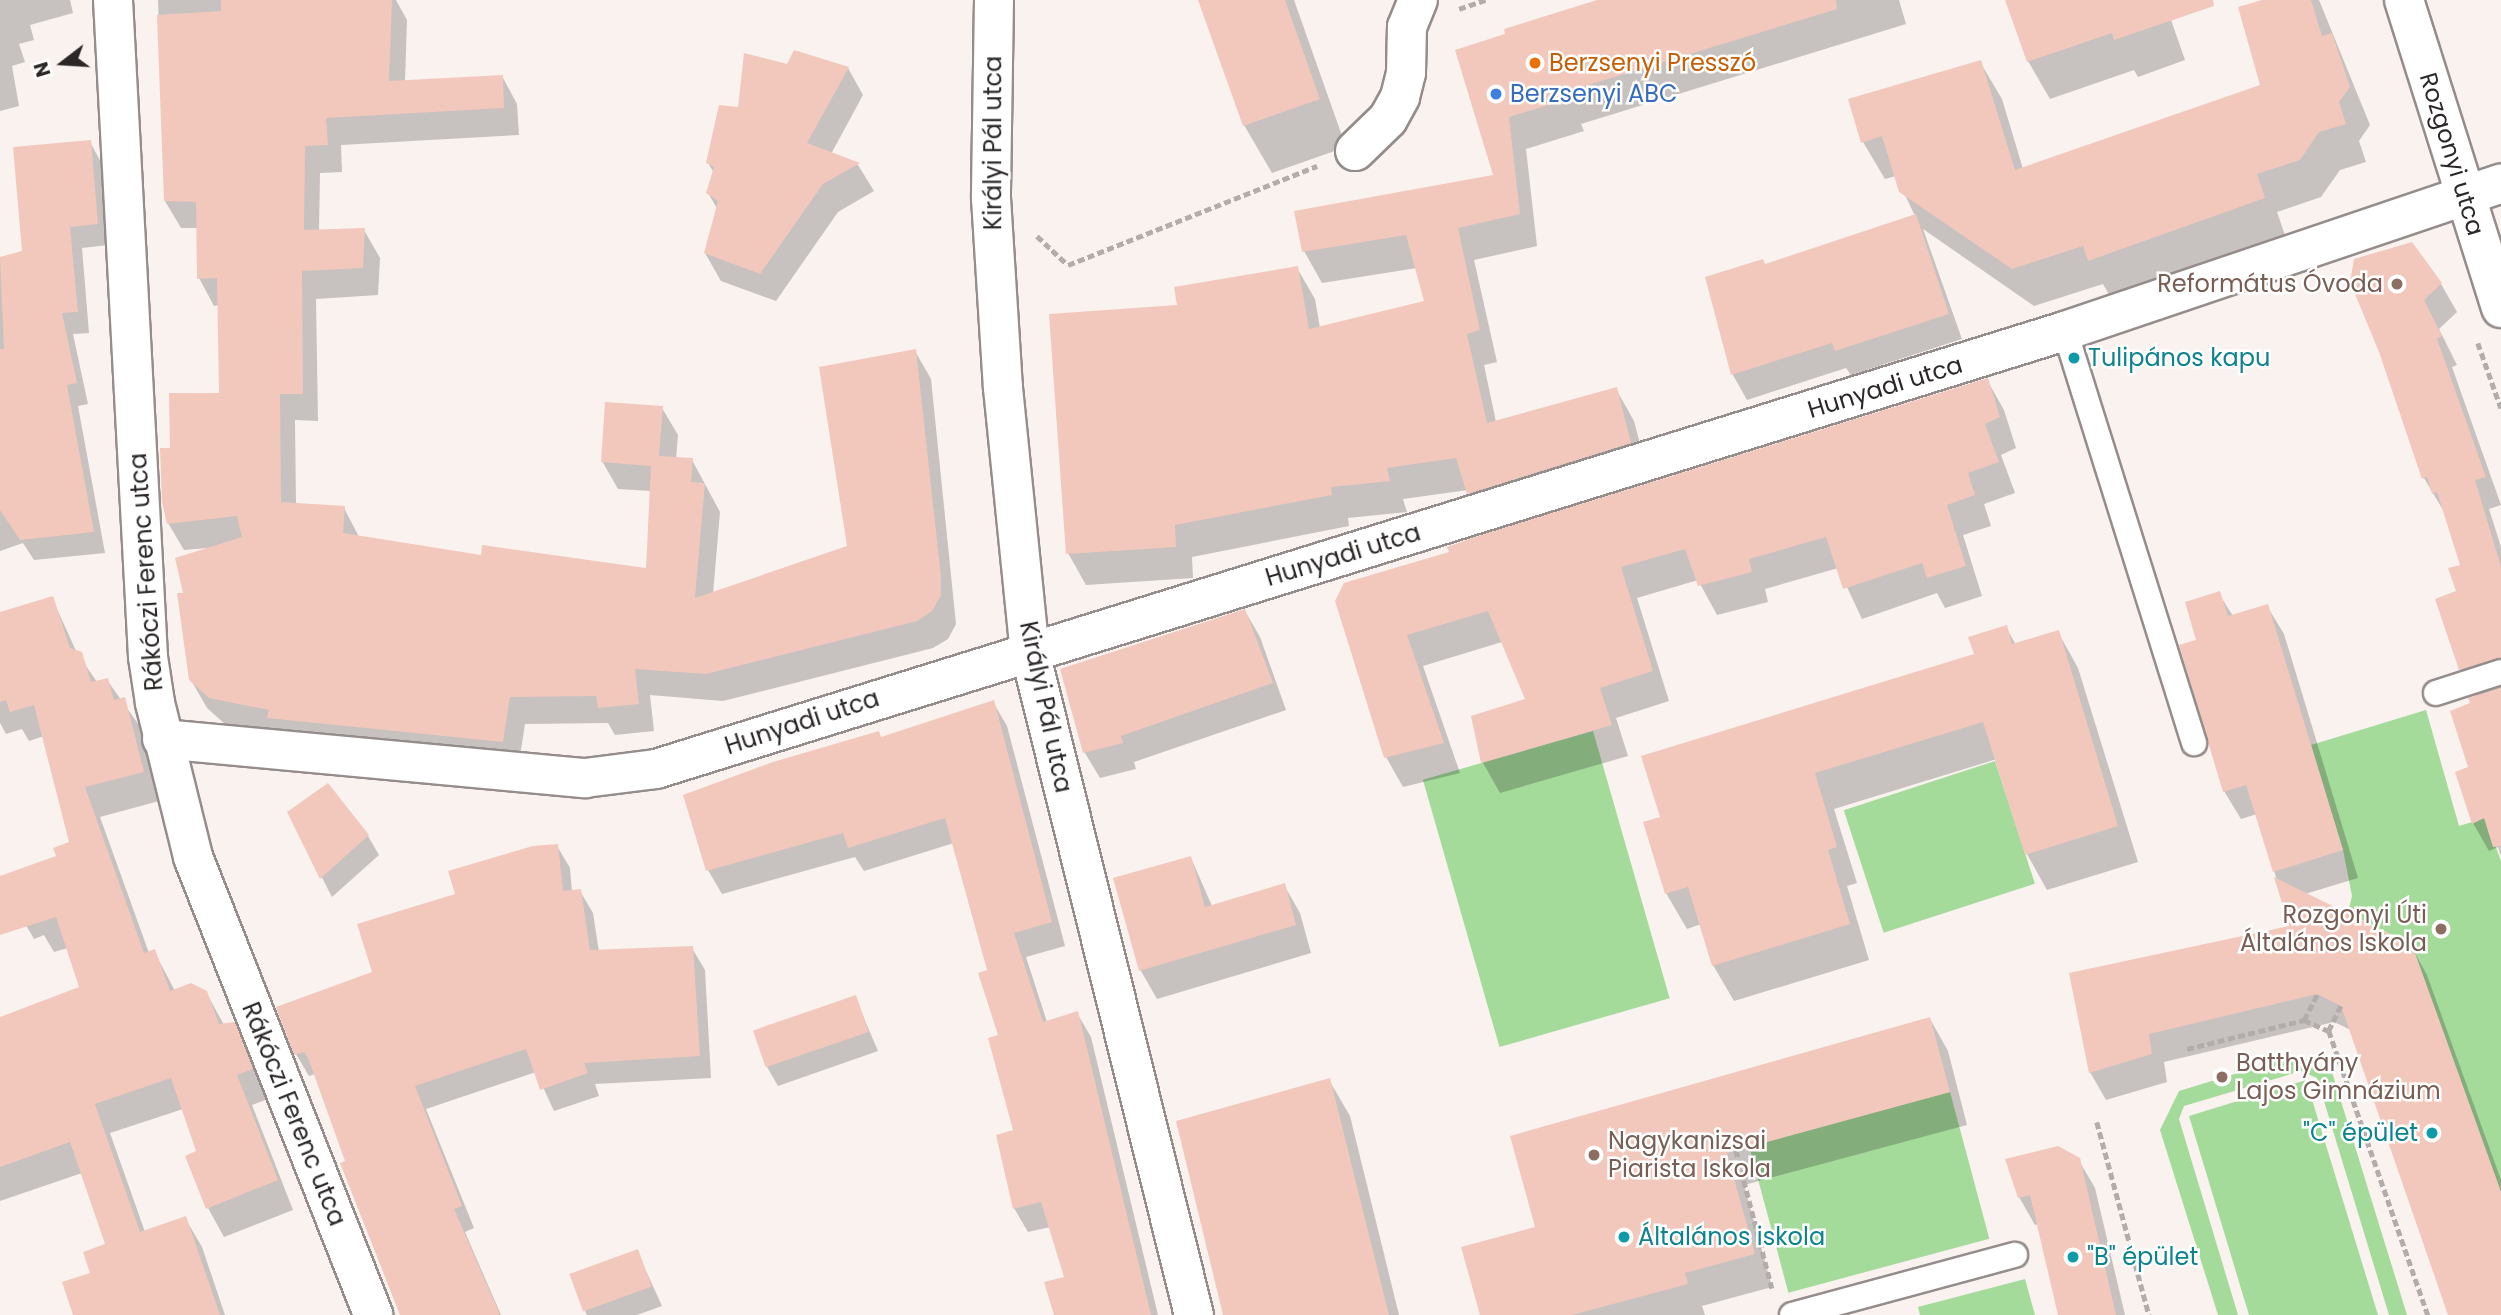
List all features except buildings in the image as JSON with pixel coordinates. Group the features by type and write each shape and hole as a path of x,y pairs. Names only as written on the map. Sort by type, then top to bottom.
{"street":[{"name":"Rákóczi Ferenc utca","path":"113,0 148,657 162,739 193,857 373,1315"},
{"name":"Királyi Pál utca","path":"994,0 990,198 1003,387 1030,652 1195,1315"},
{"path":"1355,151 1388,119 1400,97 1406,74 1407,27 1418,0"},
{"name":"Rozgonyi utca","path":"2404,0 2501,308"},
{"name":"Hunyadi utca","path":"162,739 607,778 656,769 2066,331 2501,183"}],"lane":[{"path":"2066,331 2194,743"},
{"path":"2436,693 2501,672"},
{"path":"1792,1315 2015,1255"}],"path":[{"path":"1068,265 1355,151"},
{"path":"2304,1020 2317,994"},
{"path":"2341,1006 2329,1031 2428,1315"},
{"path":"2188,1049 2304,1020 2329,1031"},
{"path":"2096,1122 2149,1315"},
{"path":"1736,1150 1774,1296"}],"green space":[{"name":"Rozgonyi Úti Általános Iskola","path":"2426,710 2459,826 2485,818 2501,861 2501,1192 2412,945 2348,913 2352,896 2343,850 2311,745"},
{"path":"1593,731 1670,998 1499,1047 1423,780"},
{"path":"1995,761 2035,884 1884,933 1844,810"},
{"path":"2297,1055 2332,1072 2407,1315 2389,1315 2317,1078 2301,1071 2184,1106 2179,1119 2238,1315 2218,1315 2160,1130 2179,1091"},
{"path":"2306,1080 2378,1315 2249,1315 2189,1116"},
{"path":"1950,1092 1989,1239 1788,1293 1749,1146"},
{"path":"2025,1279 2035,1315 1920,1315 1918,1307"}],"place":[{"name":"Berzsenyi Presszó","path":"1535,63"},
{"name":"Berzsenyi ABC","path":"1496,94"},
{"name":"Református Óvoda","path":"2397,284"},
{"name":"Tulipános kapu","path":"2074,358"},
{"name":"Rozgonyi Úti Általános Iskola","path":"2441,929"},
{"name":"Batthyány Lajos Gimnázium","path":"2222,1077"},
{"name":"\"C\" épület","path":"2432,1133"},
{"name":"Nagykanizsai Piarista Iskola","path":"1594,1155"},
{"name":"Általános iskola","path":"1624,1237"},
{"name":"\"B\" épület","path":"2073,1257"}]}
